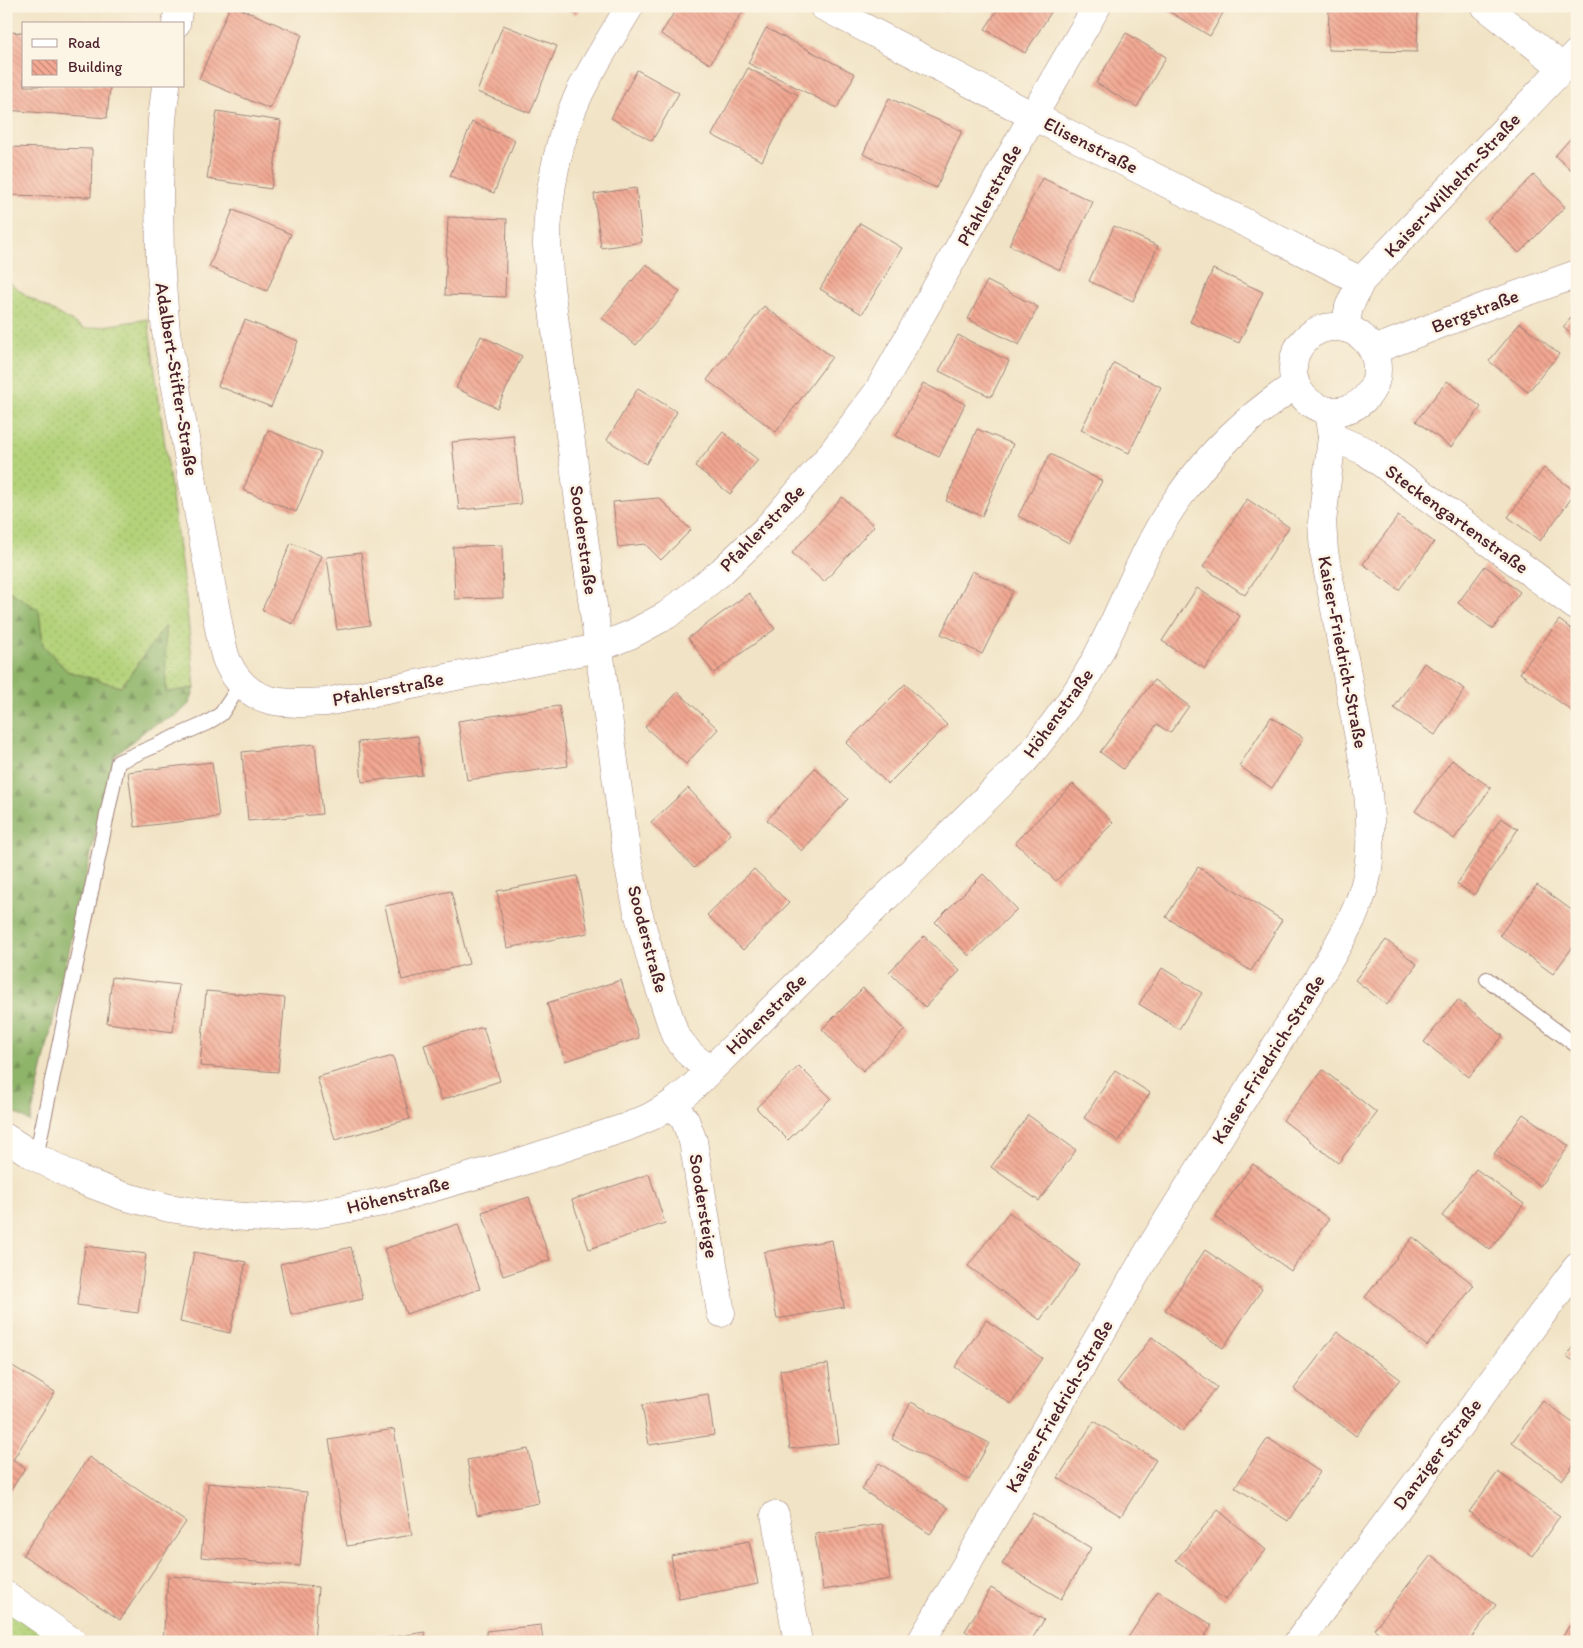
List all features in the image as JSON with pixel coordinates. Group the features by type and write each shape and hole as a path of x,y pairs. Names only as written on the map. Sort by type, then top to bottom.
{"street":[{"path":"176,22 179,6"},
{"name":"Sooderstraße","path":"630,6 595,64 579,94 566,126 557,159 551,193 548,236 550,287 627,857 638,912 655,974 675,1035 690,1054 709,1070"},
{"name":"Elisenstraße","path":"823,6 1033,116 1361,281"},
{"name":"Pfahlerstraße","path":"221,639 228,662 241,684 263,699 291,704 326,702 598,648 632,634 667,616 721,572 768,528 829,457 877,393 1097,6"},
{"path":"1485,6 1569,60"},
{"name":"Kaiser-Wilhelm-Straße","path":"1345,328 1349,307 1361,281 1569,60"},
{"name":"Adalbert-Stifter-Straße","path":"166,88 158,190 160,261 166,332 221,639"},
{"name":"Bergstraße","path":"1374,350 1492,304 1577,274"},
{"path":"1333,327 1345,328 1359,333 1374,350 1378,367 1374,384 1360,401 1345,410 1330,424 1314,407 1302,398 1294,386 1292,370 1296,354 1306,340 1318,331 1333,327"},
{"name":"Höhenstraße","path":"6,1138 36,1157 78,1179 123,1196 169,1208 216,1215 263,1218 310,1215 383,1202 517,1163 627,1127 650,1117 672,1104 692,1088 1024,761 1071,701 1090,670 1157,533 1175,502 1196,473 1220,446 1268,403 1294,386"},
{"name":"Steckengartenstraße","path":"1330,424 1577,607"},
{"name":"Kaiser-Friedrich-Straße","path":"921,1642 1153,1244 1328,962 1347,929 1358,904 1366,877 1369,857 1369,802 1364,762 1324,552 1322,522 1330,424"},
{"name":"Soodersteige","path":"672,1104 685,1120 693,1141 722,1314"},
{"name":"Danziger Straße","path":"1298,1642 1577,1267"},
{"path":"775,1515 798,1642"},
{"path":"6,1595 73,1642"}],"lane":[{"path":"36,1157 118,762 206,723 221,714 241,684"},
{"path":"1487,979 1577,1046"}],"green space":[{"path":"6,280 27,296 85,329 148,319 186,600 195,688 166,693 165,627 121,687 67,671 43,645 38,610 6,589"},
{"path":"6,589 39,610 43,645 67,671 121,687 165,626 166,692 195,688 189,704 177,715 148,728 115,756 108,779 30,1122 6,1107"},
{"path":"6,1595 73,1642 6,1642"}],"building":[{"path":"230,6 302,35 270,109 199,79"},
{"path":"564,6 581,6 576,14"},
{"path":"678,6 743,6 745,8 710,64 661,34"},
{"path":"940,6 952,6 949,12"},
{"path":"1000,6 1055,6 1025,53 985,29"},
{"path":"1160,6 1227,6 1210,36"},
{"path":"1329,6 1418,6 1417,52 1328,50"},
{"path":"1565,6 1577,6 1577,11 1573,14"},
{"path":"503,25 557,46 530,113 477,92"},
{"path":"766,28 855,74 837,108 748,63"},
{"path":"9,32 22,33 22,88 110,88 107,118 6,110 6,66"},
{"path":"1126,33 1166,57 1137,107 1096,83"},
{"path":"748,68 798,95 762,161 712,135"},
{"path":"637,70 679,93 652,141 611,118"},
{"path":"889,98 962,131 936,188 863,154"},
{"path":"217,111 281,121 271,189 207,179"},
{"path":"472,122 515,140 494,193 450,176"},
{"path":"1577,131 1577,175 1555,156"},
{"path":"6,147 92,149 91,197 6,195"},
{"path":"1534,175 1565,207 1519,253 1487,221"},
{"path":"1042,178 1093,202 1060,270 1009,245"},
{"path":"636,188 642,242 601,248 594,194"},
{"path":"233,210 291,234 267,291 209,267"},
{"path":"448,217 507,219 505,297 445,295"},
{"path":"860,223 902,248 862,314 820,289"},
{"path":"1114,226 1158,246 1133,301 1089,281"},
{"path":"646,264 680,292 636,345 602,318"},
{"path":"1213,269 1263,292 1239,343 1190,322"},
{"path":"987,281 1038,307 1019,345 968,319"},
{"path":"764,306 832,357 776,432 707,380"},
{"path":"1577,311 1577,339 1563,327"},
{"path":"245,320 298,341 271,407 218,386"},
{"path":"1520,323 1559,354 1528,392 1489,361"},
{"path":"958,335 1009,361 991,397 939,371"},
{"path":"481,336 522,356 497,408 456,388"},
{"path":"1114,363 1161,387 1129,453 1081,430"},
{"path":"1447,381 1481,407 1451,447 1416,421"},
{"path":"923,383 965,404 939,457 896,436"},
{"path":"638,388 677,412 646,464 607,440"},
{"path":"977,429 1013,444 982,516 946,501"},
{"path":"268,430 321,453 296,512 243,490"},
{"path":"723,432 758,460 730,494 695,466"},
{"path":"514,436 521,504 459,510 452,442"},
{"path":"1050,454 1102,481 1069,543 1018,516"},
{"path":"1544,468 1576,492 1540,541 1508,517"},
{"path":"842,497 874,526 824,582 792,553"},
{"path":"659,498 691,530 661,560 645,544 618,547 613,502"},
{"path":"1247,499 1289,527 1245,595 1203,567"},
{"path":"1398,516 1434,542 1399,590 1363,564"},
{"path":"291,543 322,556 293,624 262,610"},
{"path":"502,545 503,598 455,599 453,547"},
{"path":"361,553 370,625 337,630 327,557"},
{"path":"1485,566 1520,592 1493,629 1458,603"},
{"path":"972,571 1013,591 982,654 941,634"},
{"path":"1197,588 1240,616 1205,669 1162,641"},
{"path":"749,593 775,629 714,673 688,638"},
{"path":"1559,620 1577,633 1576,714 1520,673"},
{"path":"1424,663 1465,689 1435,735 1394,708"},
{"path":"1154,680 1189,706 1170,733 1157,724 1123,769 1100,752"},
{"path":"905,684 947,725 888,784 846,743"},
{"path":"678,692 718,729 686,764 645,727"},
{"path":"559,706 568,766 467,780 458,721"},
{"path":"1271,717 1304,738 1272,788 1239,766"},
{"path":"418,736 422,775 362,782 358,742"},
{"path":"315,744 322,814 248,821 242,752"},
{"path":"1452,760 1491,788 1454,839 1415,811"},
{"path":"212,762 219,817 135,827 128,772"},
{"path":"815,768 848,799 802,851 767,820"},
{"path":"1073,784 1113,823 1056,881 1015,842"},
{"path":"688,788 731,834 694,868 651,822"},
{"path":"1501,818 1518,829 1474,895 1457,884"},
{"path":"1198,867 1282,920 1251,971 1166,917"},
{"path":"754,869 789,903 743,950 707,915"},
{"path":"983,874 1017,909 969,956 935,922"},
{"path":"577,876 588,933 507,948 497,891"},
{"path":"1537,885 1577,914 1577,941 1553,974 1500,935"},
{"path":"451,891 469,964 402,980 385,906"},
{"path":"924,936 960,971 925,1007 889,972"},
{"path":"1386,940 1417,964 1387,1005 1355,980"},
{"path":"1162,968 1202,993 1179,1029 1139,1004"},
{"path":"112,977 179,985 173,1032 107,1023"},
{"path":"621,980 639,1038 565,1061 547,1003"},
{"path":"863,988 905,1030 863,1071 822,1029"},
{"path":"206,991 285,998 278,1072 200,1066"},
{"path":"1458,1000 1503,1036 1469,1077 1424,1042"},
{"path":"483,1027 500,1081 441,1100 424,1045"},
{"path":"393,1056 410,1119 335,1140 317,1077"},
{"path":"799,1066 831,1098 788,1140 756,1108"},
{"path":"1115,1070 1150,1093 1119,1141 1084,1118"},
{"path":"1323,1070 1377,1113 1338,1163 1283,1120"},
{"path":"1523,1114 1569,1146 1540,1186 1494,1154"},
{"path":"1028,1115 1076,1150 1039,1201 991,1167"},
{"path":"1253,1164 1329,1219 1291,1271 1215,1217"},
{"path":"1476,1169 1524,1204 1490,1250 1442,1216"},
{"path":"649,1174 665,1223 589,1249 572,1200"},
{"path":"529,1197 550,1260 503,1276 482,1212"},
{"path":"1009,1212 1080,1265 1040,1320 968,1266"},
{"path":"458,1224 480,1289 406,1314 384,1249"},
{"path":"1413,1237 1474,1285 1427,1346 1365,1297"},
{"path":"832,1240 844,1307 777,1319 764,1252"},
{"path":"85,1246 146,1254 138,1313 77,1305"},
{"path":"351,1247 363,1299 291,1315 280,1264"},
{"path":"1205,1250 1262,1289 1223,1348 1165,1310"},
{"path":"194,1252 246,1262 230,1333 180,1322"},
{"path":"986,1320 1042,1358 1011,1404 955,1367"},
{"path":"1337,1332 1400,1379 1356,1436 1294,1389"},
{"path":"1152,1337 1217,1387 1182,1432 1117,1382"},
{"path":"1577,1341 1577,1363 1566,1356"},
{"path":"6,1362 55,1392 13,1460 25,1468 6,1498"},
{"path":"828,1364 839,1443 790,1449 780,1370"},
{"path":"708,1394 714,1435 649,1445 642,1405"},
{"path":"1543,1401 1577,1426 1577,1460 1562,1480 1512,1442"},
{"path":"911,1402 989,1443 969,1480 892,1439"},
{"path":"1094,1421 1156,1460 1121,1516 1058,1478"},
{"path":"394,1429 412,1535 347,1546 329,1440"},
{"path":"1268,1438 1320,1472 1288,1521 1235,1487"},
{"path":"528,1449 539,1503 477,1515 467,1460"},
{"path":"89,1457 186,1522 120,1620 23,1555"},
{"path":"879,1463 948,1508 930,1534 861,1489"},
{"path":"1498,1472 1560,1516 1532,1556 1469,1512"},
{"path":"208,1483 307,1492 300,1566 201,1557"},
{"path":"1218,1510 1266,1550 1225,1600 1176,1560"},
{"path":"1033,1513 1091,1548 1061,1599 1002,1564"},
{"path":"882,1524 890,1579 823,1590 815,1534"},
{"path":"749,1541 758,1584 679,1599 671,1556"},
{"path":"1431,1555 1496,1605 1468,1642 1391,1642 1374,1629"},
{"path":"168,1576 318,1587 314,1642 163,1642"},
{"path":"991,1588 1044,1620 1030,1642 982,1642 965,1631"},
{"path":"1158,1591 1212,1625 1201,1642 1126,1641"},
{"path":"541,1625 543,1642 487,1642 486,1631"},
{"path":"1569,1626 1577,1631 1577,1642 1560,1642"},
{"path":"425,1632 426,1642 368,1642 368,1641"}]}
